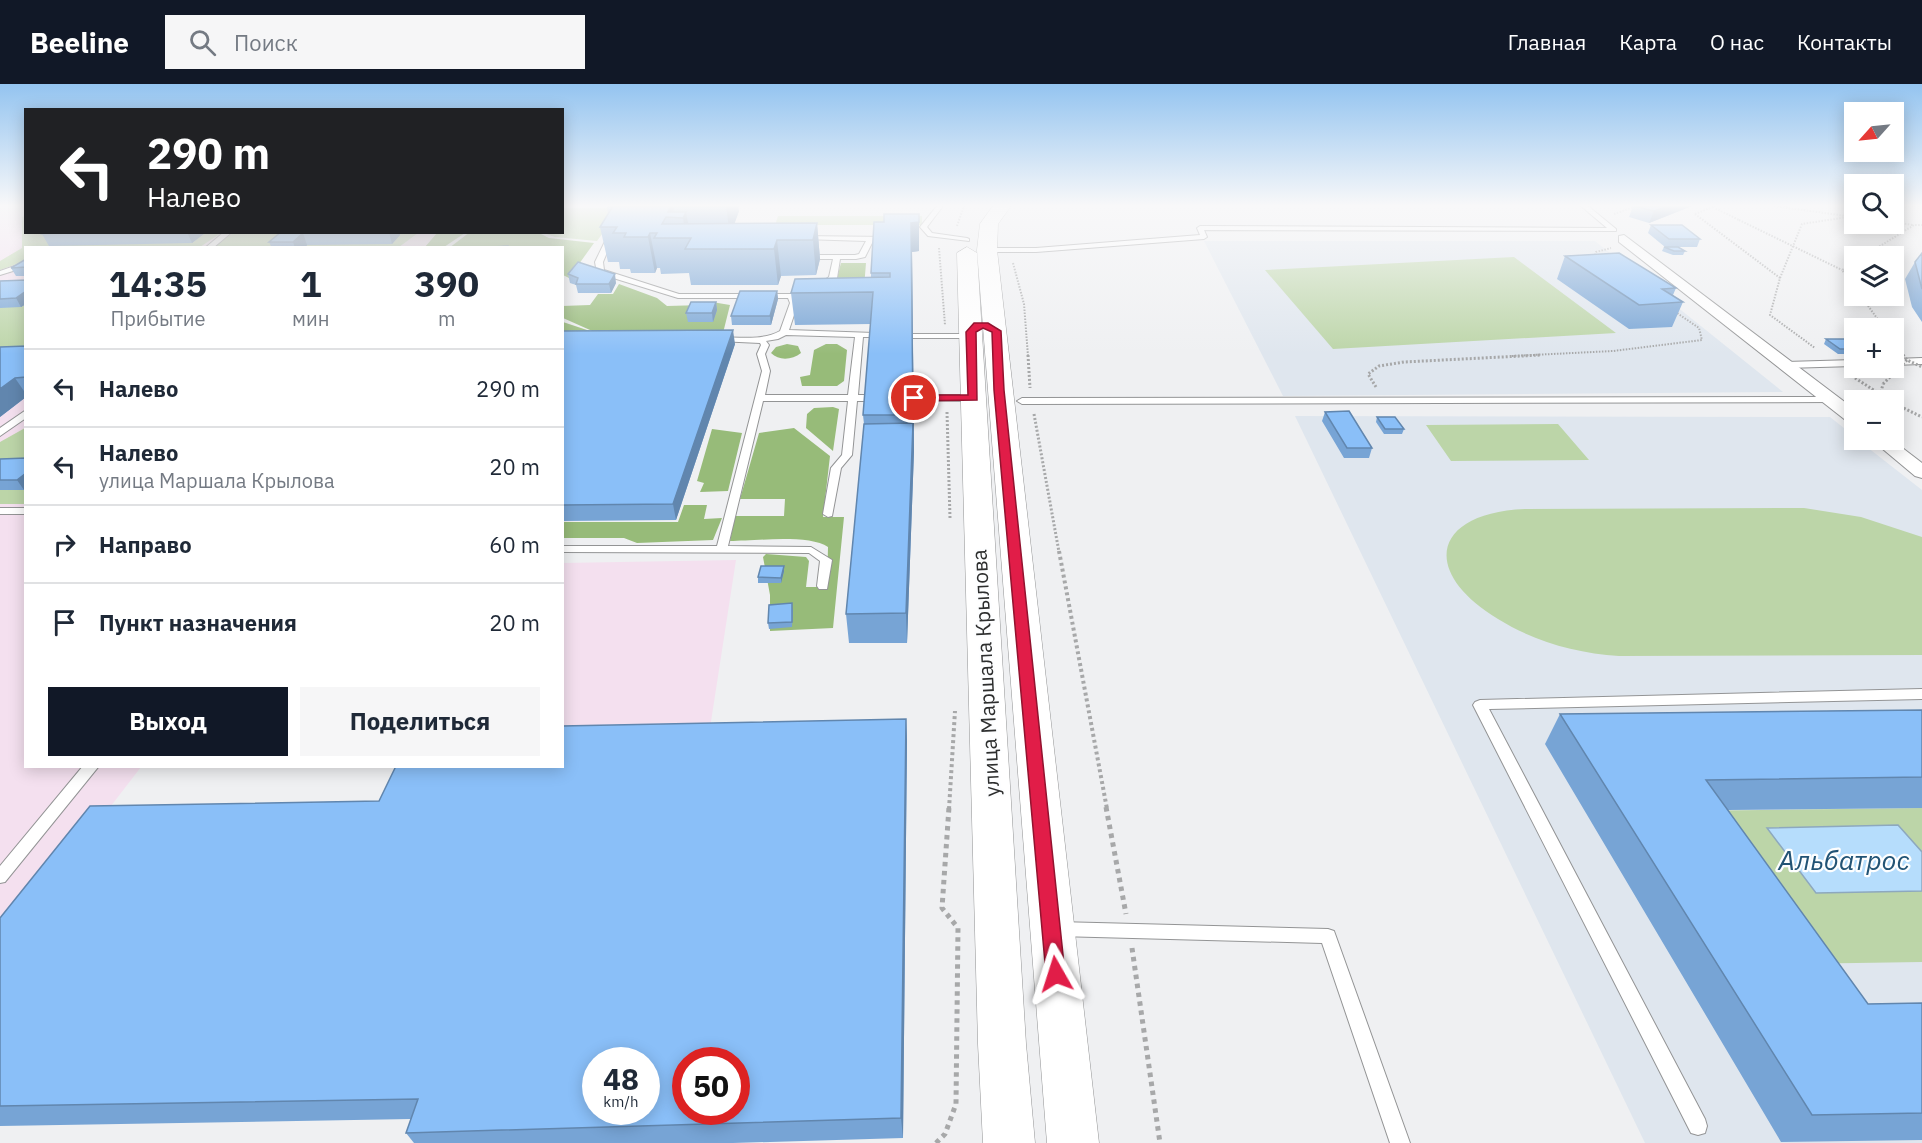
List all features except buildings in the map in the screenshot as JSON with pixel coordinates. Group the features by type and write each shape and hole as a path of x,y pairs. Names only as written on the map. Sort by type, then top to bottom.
{"main road":[{"name":"улица Маршала Крылова","path":"986,255 960,398 1009,1143"},
{"name":"улица Маршала Крылова","path":"972,333 999,390 1072,1143"}],"street":[{"path":"1646,255 1844,410"},
{"path":"1894,450 1922,472"}],"lane":[{"path":"602,255 599,261 600,271 678,296 791,296 829,282 833,278 837,257"},
{"path":"792,257 861,255"},
{"path":"0,273 24,265"},
{"path":"784,332 794,303 791,296"},
{"path":"702,339 757,339 775,337 784,332 874,335"},
{"path":"915,336 972,333"},
{"path":"828,514 836,468 847,455 859,335"},
{"path":"722,548 766,371 761,354 765,345 757,339"},
{"path":"1904,362 1922,362"},
{"path":"1786,365 1844,364"},
{"path":"759,398 869,398"},
{"path":"914,398 960,398"},
{"path":"1027,401 1830,400"},
{"path":"0,433 24,415"},
{"path":"0,511 24,511"},
{"path":"564,549 811,550 826,560 823,586"},
{"path":"1698,1126 1480,705 1922,694"},
{"path":"0,877 90,768"},
{"path":"1051,928 1328,936 1400,1143"}],"path":[{"path":"939,255 943,315 972,333"},
{"path":"992,255 1024,304 1027,401 1130,930 1160,1143"},
{"path":"1593,260 1595,255"},
{"path":"1750,255 1780,278"},
{"path":"1789,255 1780,278 1770,315 1872,390"},
{"path":"1812,255 1844,273"},
{"path":"1378,388 1368,374 1379,366 1404,362 1613,351 1702,340 1699,328 1669,308"},
{"path":"1904,356 1907,360 1922,367"},
{"path":"1882,390 1883,384 1907,360"},
{"path":"951,524 947,496 960,398"},
{"path":"1904,408 1922,417"},
{"path":"936,1143 945,1134 956,1104 958,928 942,908 955,706"}],"shaded area":[{"path":"0,255 24,255 24,768 140,768 0,950"},
{"path":"1211,255 1613,255 1783,392 1283,396"},
{"path":"1295,416 1830,417 1844,428 1844,450 1871,450 1922,490 1922,1143 1645,1143"},
{"path":"736,560 710,728 564,732 564,563"}],"green space":[{"path":"9,255 24,255 24,261 0,270 0,261"},
{"path":"564,255 585,255 569,278 564,276"},
{"path":"1514,257 1616,333 1333,349 1265,270"},
{"path":"841,263 866,263 863,300 836,282"},
{"path":"619,284 657,298 667,306 703,305 712,302 730,305 723,333 564,336 564,322 599,334 564,318 564,306 590,305 598,294 613,294"},
{"path":"24,286 24,357 0,354 0,287"},
{"path":"787,344 798,346 801,353 786,359 771,353 776,347"},
{"path":"826,344 837,344 847,350 844,381 837,386 802,386 800,377 810,375 814,350"},
{"path":"814,408 839,409 833,451 806,428 807,414"},
{"path":"1558,424 1589,460 1451,461 1426,425"},
{"path":"794,428 830,456 823,517 844,517 833,628 770,631 770,595 763,557 766,554 806,557 809,561 806,587 827,587 828,547 795,539 730,541 735,516 784,516 785,499 740,499 759,433"},
{"path":"24,429 24,504 0,504 0,442"},
{"path":"712,429 742,433 728,491 700,492 704,483 697,481"},
{"path":"684,505 707,505 704,519 722,518 713,540 637,543 624,538 564,538 564,522 678,522"},
{"path":"1804,508 1861,517 1922,537 1922,655 1619,656 1587,652 1541,640 1498,619 1473,601 1456,583 1448,565 1447,548 1455,533 1471,521 1494,513 1525,509"},
{"name":"Альбатрос","path":"1922,808 1922,962 1790,964 1685,811"}],"water":[{"name":"Альбатрос","path":"1898,825 1922,852 1922,891 1816,893 1767,828"}],"route":[{"path":"914,398 973,398 971,332 978,325 991,326 997,331 999,390 1056,974"}]}
